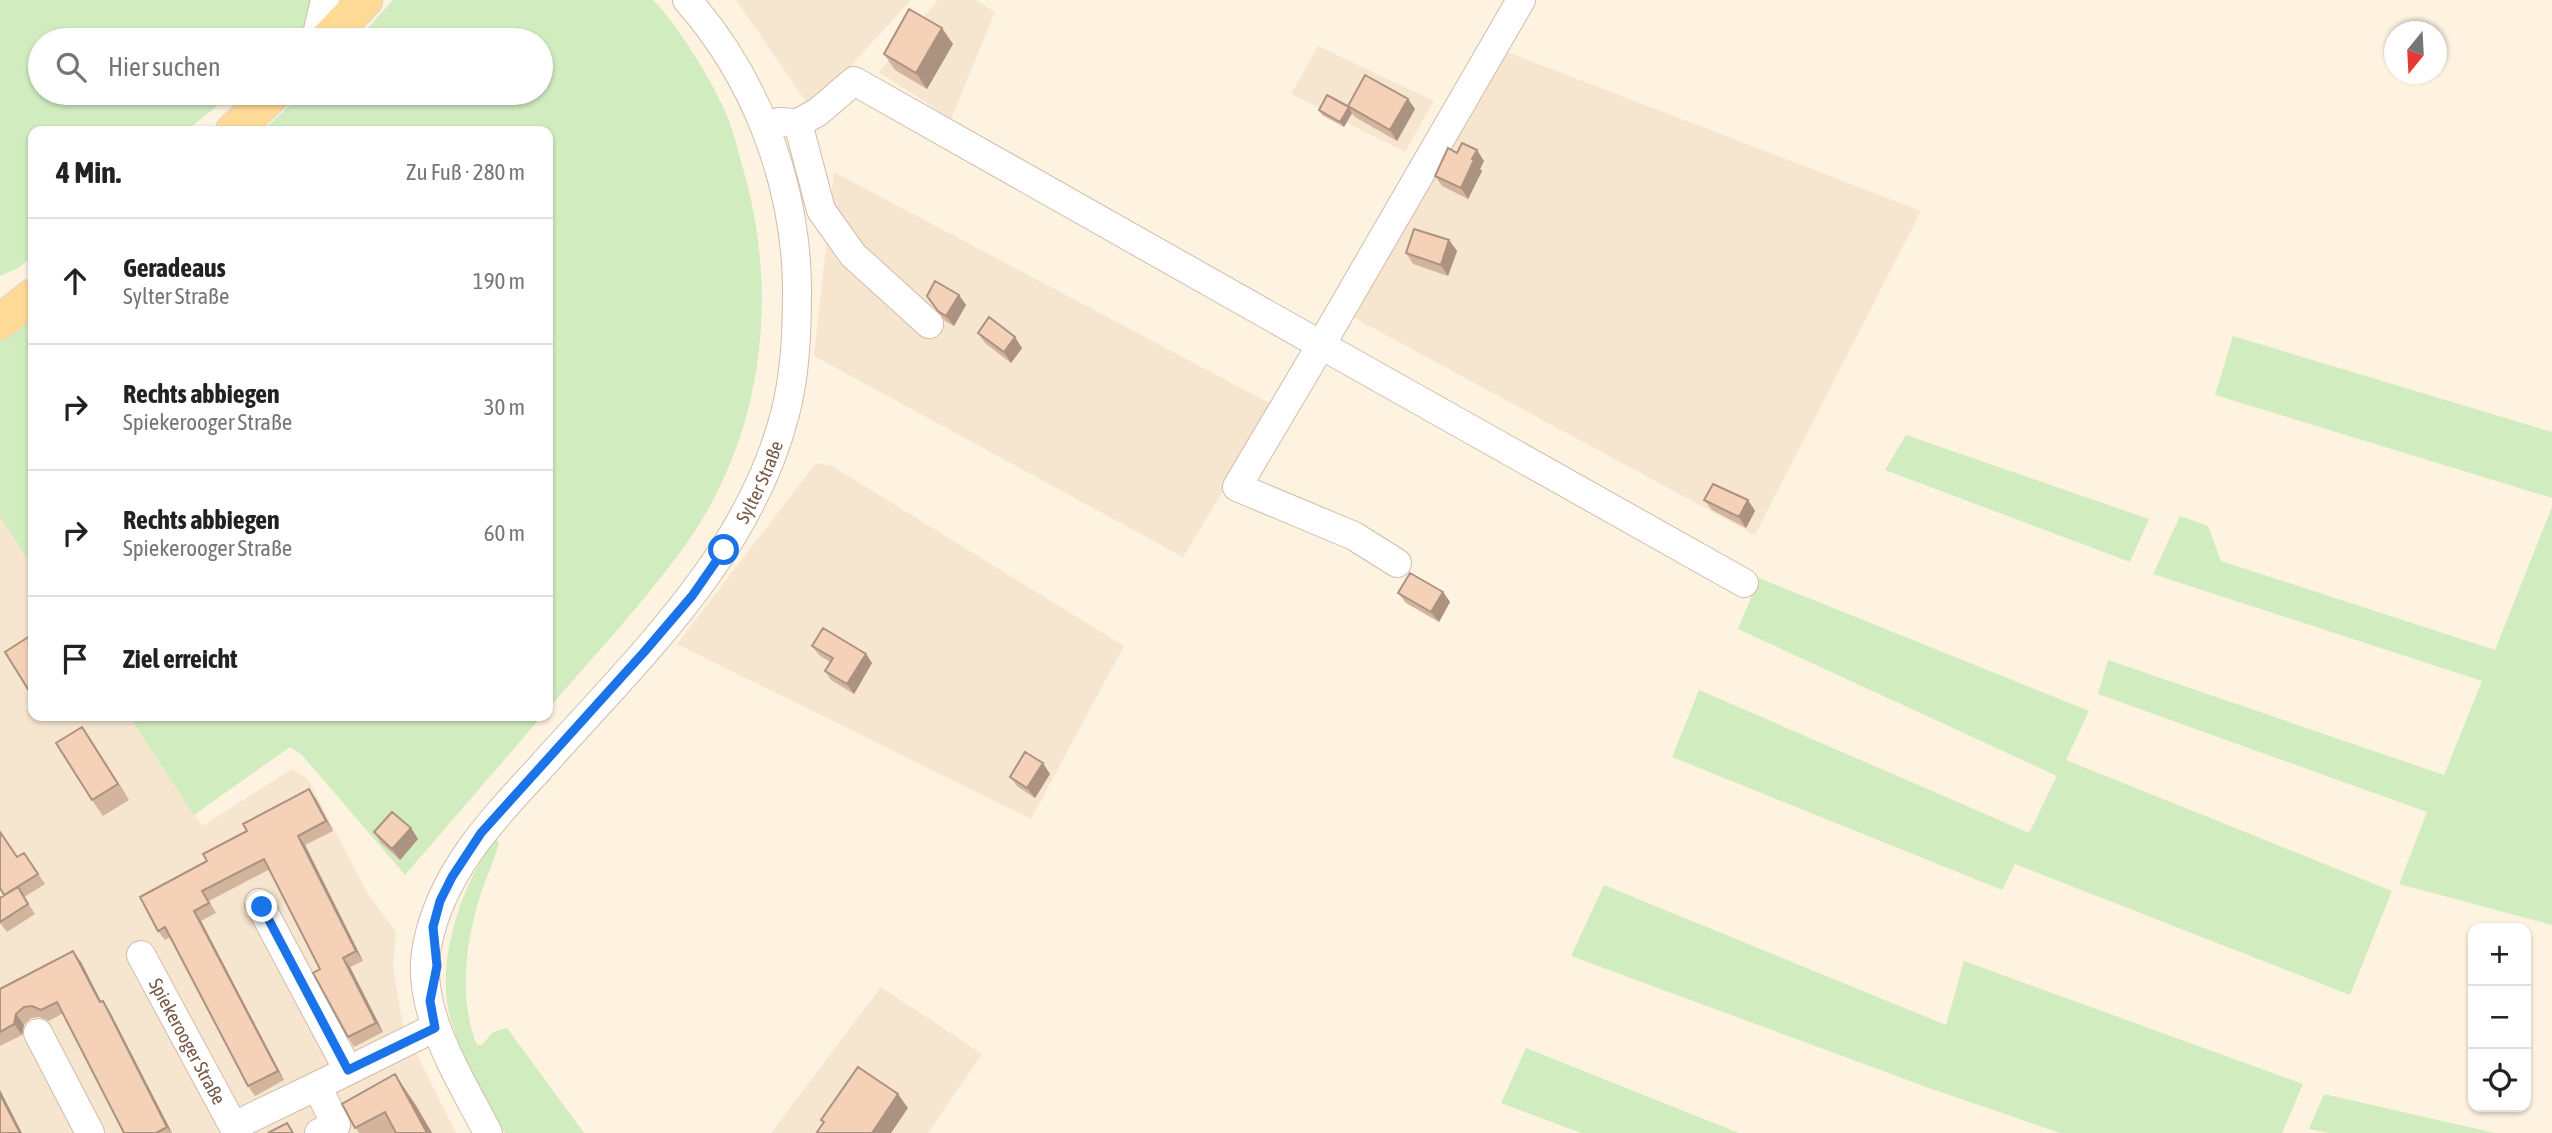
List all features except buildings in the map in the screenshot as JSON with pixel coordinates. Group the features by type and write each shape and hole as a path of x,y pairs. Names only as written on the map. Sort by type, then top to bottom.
{"main road":[{"path":"338,28 365,0"},
{"path":"238,126 261,105"},
{"path":"0,295 28,281"},
{"path":"0,322 28,300"}],"street":[{"path":"318,28 325,0"},
{"name":"Sylter Straße","path":"433,1014 437,966 433,927 440,901 452,877 481,833 645,651 714,566 745,516 772,457 785,412 797,331 797,258 782,177 762,122 739,72 722,43 687,0"},
{"path":"1397,563 1354,536 1237,487 1521,0"},
{"path":"762,122 798,123 828,105 854,81 1744,583"},
{"path":"798,123 821,210 853,254 929,324"},
{"path":"258,902 348,1070"},
{"name":"Spiekerooger Straße","path":"141,956 235,1130 348,1070 433,1014"},
{"path":"433,1014 488,1133"},
{"path":"38,1033 90,1133"},
{"path":"317,1086 336,1125 319,1133"}],"shaded area":[{"path":"736,0 911,0 811,109"},
{"path":"938,0 976,0 995,12 951,119 879,72"},
{"path":"1318,46 1434,101 1405,152 1291,94"},
{"path":"1494,47 1921,211 1755,535 1347,314"},
{"path":"834,172 1275,406 1183,557 814,356"},
{"path":"816,463 832,466 1124,646 1031,819 677,644"},
{"path":"0,517 28,560 28,721 132,721 202,826 292,769 308,779 368,894 396,932 393,967 403,1026 456,1133 0,1133"},
{"path":"881,987 982,1054 928,1133 771,1133"}],"green space":[{"path":"0,0 327,0 326,17 313,28 28,28 28,105 218,105 192,126 28,126 28,260 0,276"},
{"path":"393,0 653,0 685,41 706,75 723,107 737,146 755,221 761,271 761,322 756,371 745,420 729,467 706,513 678,555 553,703 553,126 267,126 290,105 553,105 553,28 368,28"},
{"path":"28,320 28,560 0,517 0,340"},
{"path":"2233,336 2552,432 2552,498 2215,395"},
{"path":"1906,435 2149,519 2130,562 1885,470"},
{"path":"2552,507 2552,925 2399,884 2427,812 2098,694 2108,660 2444,775 2482,681 2153,574 2180,516 2208,526 2221,561 2495,650"},
{"path":"1759,578 2089,711 2066,760 2392,891 2350,995 2015,864 2002,890 1672,757 1699,690 2029,833 2057,776 1738,629"},
{"path":"132,721 538,721 405,875 302,755 290,747 194,815"},
{"path":"496,838 499,844 474,917 467,954 466,992 471,1028 477,1045 482,1045 493,1032 507,1028 584,1133 505,1133 468,1065 451,1021 446,975 454,925 472,878"},
{"path":"1604,885 1946,1025 1964,961 2303,1084 2282,1133 2060,1133 1929,1088 1571,956"},
{"path":"1526,1048 1739,1133 1581,1133 1501,1103"},
{"path":"2324,1094 2495,1133 2329,1133 2309,1129"}],"route":[{"path":"262,907 348,1070 435,1028 430,1001 437,966 433,927 440,901 452,877 481,833 645,651 692,596 724,550"}]}
